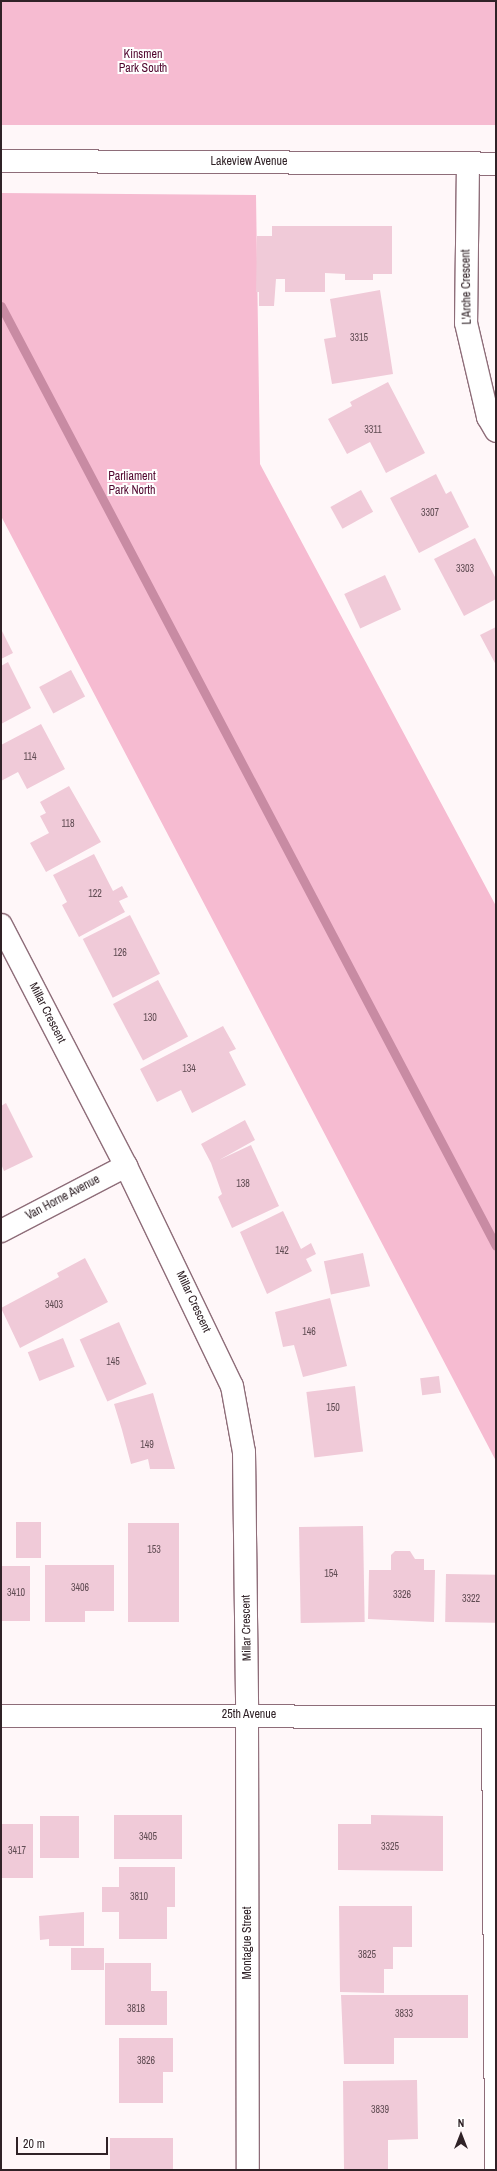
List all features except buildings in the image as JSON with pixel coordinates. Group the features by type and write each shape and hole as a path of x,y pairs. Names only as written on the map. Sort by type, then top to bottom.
{"street":[{"name":"Lakeview Avenue","path":"1,161 496,164"},
{"name":"L'Arche Crescent","path":"468,163 466,323 488,417 496,431"},
{"name":"Millar Crescent","path":"1,926 126,1166 232,1386 244,1452 247,1715"},
{"name":"Van Horne Avenue","path":"1,1231 126,1166"},
{"name":"25th Avenue","path":"1,1716 247,1715 492,1717"},
{"name":"Montague Street","path":"247,1715 248,2170"}],"lane":[{"path":"491,2170 492,1717"}],"green space":[{"name":"Kinsmen Park South","path":"1,1 496,1 496,125 1,125"},
{"name":"Parliament Park North","path":"1,193 256,195 260,464 496,906 496,1461 1,516"}],"waterway":[{"path":"1,306 496,1246"}]}
